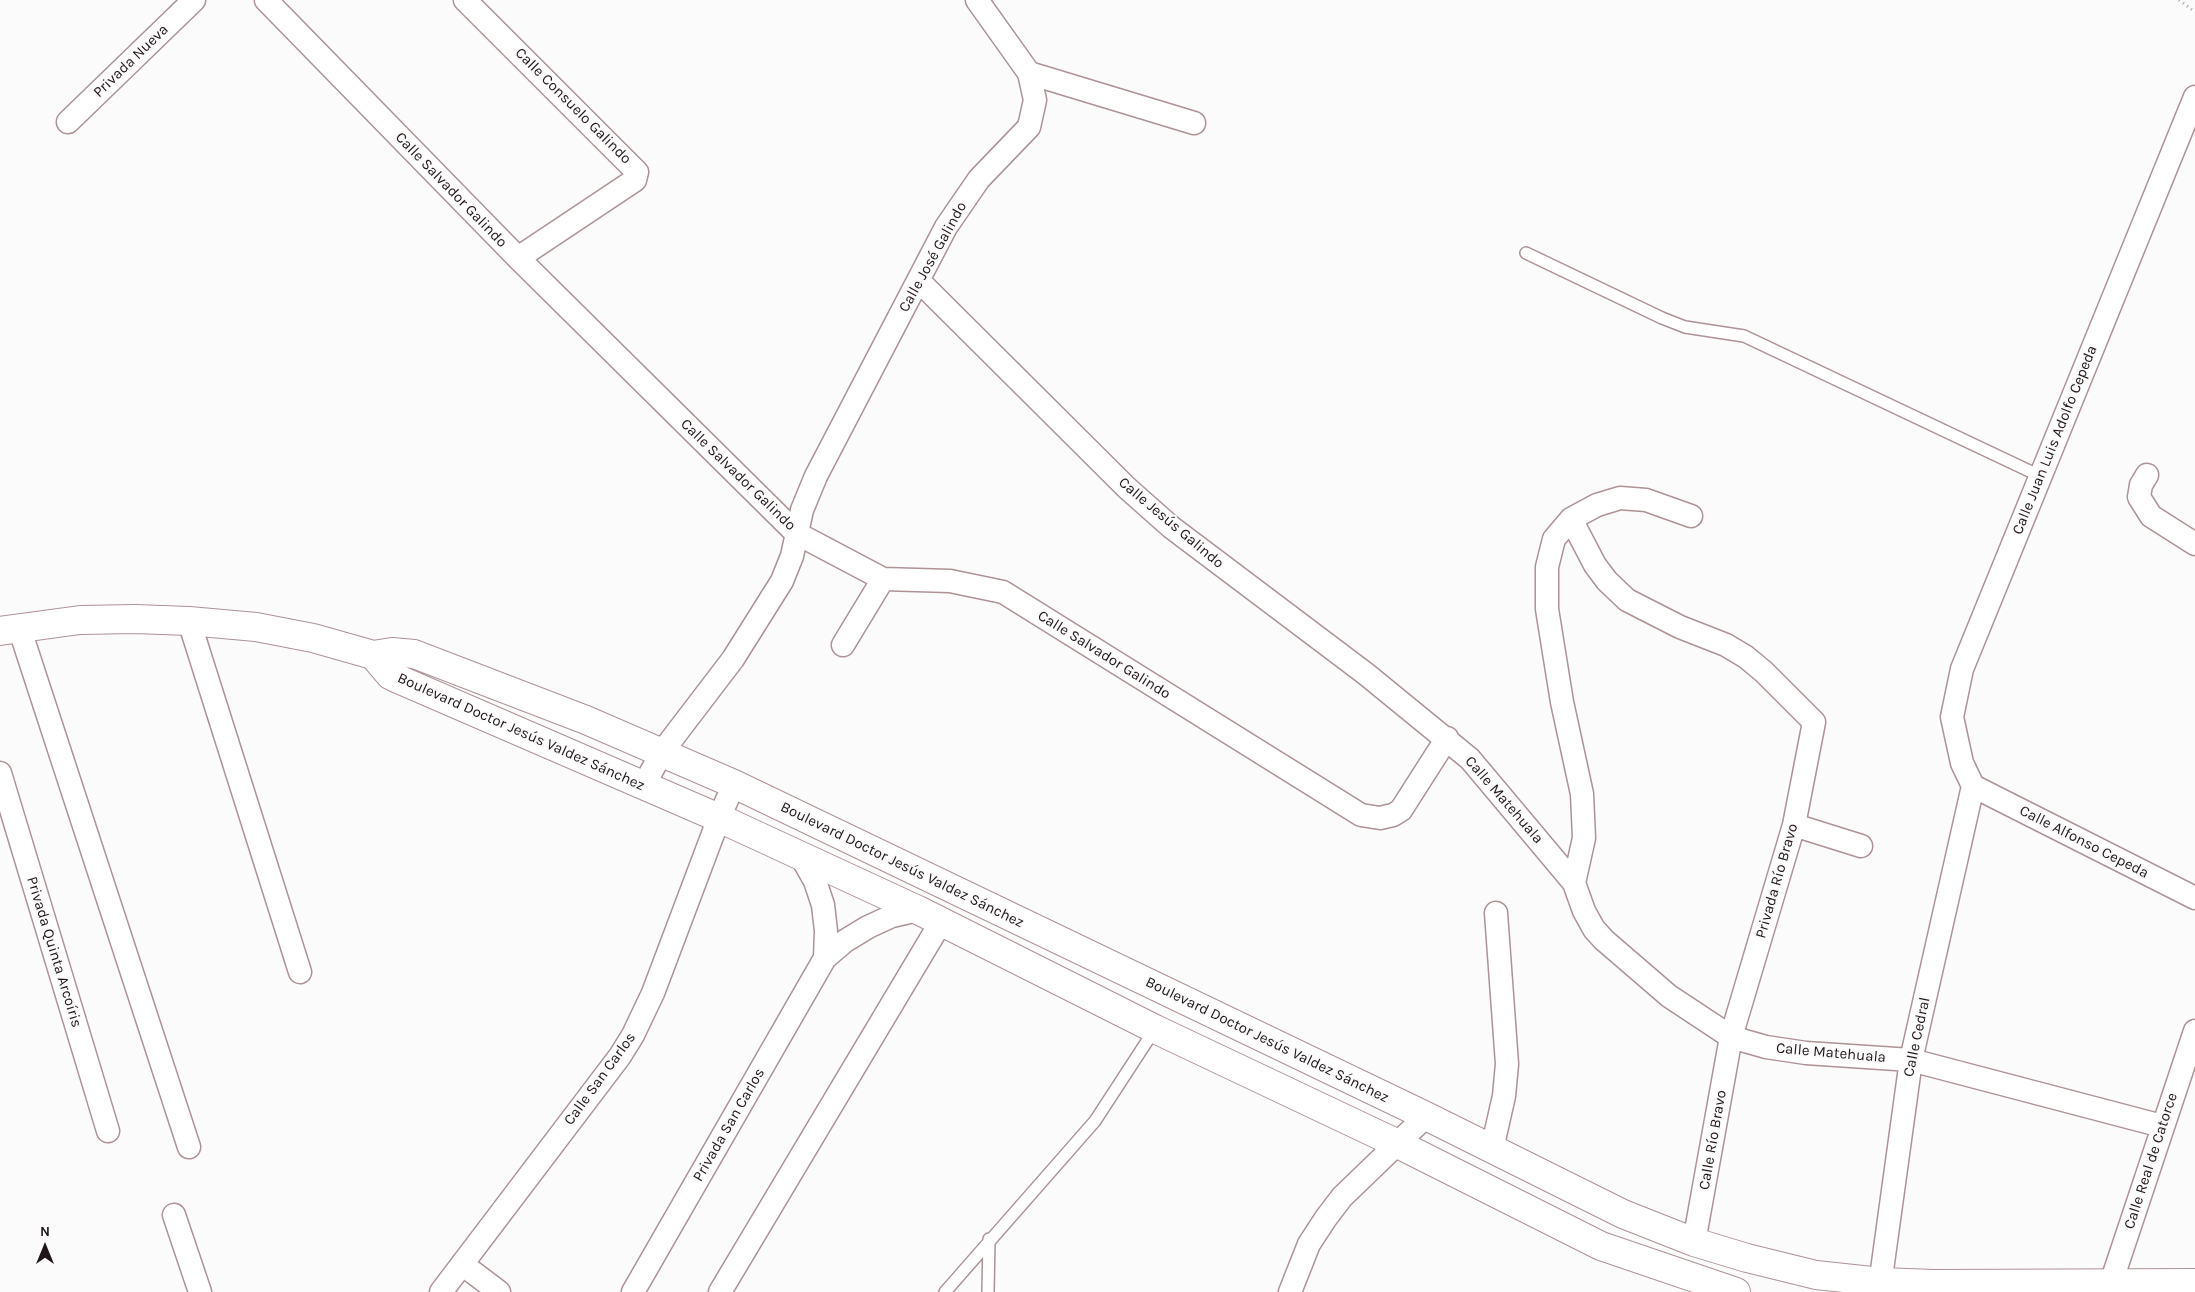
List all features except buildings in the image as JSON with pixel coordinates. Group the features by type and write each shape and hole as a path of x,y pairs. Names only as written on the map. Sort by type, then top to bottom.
{"main road":[{"name":"Boulevard Doctor Jesús Valdez Sánchez","path":"10,629 80,620 190,621 256,626 313,638 372,655 392,652 414,654 568,713 734,784 1426,1116 1623,1214 1694,1242 1747,1258 1816,1275 1880,1287 2109,1288 2195,1284"},
{"name":"Boulevard Doctor Jesús Valdez Sánchez","path":"372,655 390,674 398,679 719,818 929,916 1155,1029 1398,1144 1602,1246 1736,1292"}],"street":[{"name":"Privada Nueva","path":"68,122 194,0"},
{"name":"Calle Salvador Galindo","path":"266,0 518,258 796,533 883,580 950,581 1003,592 1361,815 1380,818 1401,810 1447,738"},
{"name":"Calle Consuelo Galindo","path":"465,0 638,172 635,180 518,258"},
{"name":"Calle José Galindo","path":"644,785 662,752 733,659 782,581 792,556 796,533 816,476 959,205 979,179 1029,127 1035,100 1029,73 977,0"},
{"path":"1029,73 1194,123"},
{"name":"Calle Juan Luis Adolfo Cepeda","path":"1973,786 1962,763 1952,717 1954,697 1962,669 2195,98"},
{"name":"Calle Jesús Galindo","path":"919,281 1127,488 1164,520 1447,738"},
{"path":"2147,475 2141,485 2139,497 2150,516 2195,544"},
{"path":"1574,883 1584,838 1582,794 1562,702 1547,609 1547,568 1554,539 1571,519 1597,505 1620,498 1646,500 1691,516"},
{"name":"Privada Río Bravo","path":"1571,519 1595,565 1607,581 1627,600 1680,627 1726,645 1746,657 1764,672 1814,722 1794,825 1731,1037"},
{"path":"843,645 883,580"},
{"path":"190,621 300,972"},
{"path":"10,629 189,1148"},
{"name":"Calle Matehuala","path":"1447,738 1492,783 1574,883 1584,910 1594,929 1604,940 1669,996 1731,1037 1806,1053 1911,1060 2162,1126"},
{"name":"Privada Quinta Arcoíris","path":"0,773 108,1131"},
{"name":"Calle San Carlos","path":"442,1292 633,1035 653,993 719,818 734,784"},
{"name":"Calle Alfonso Cepeda","path":"1973,786 2195,898"},
{"name":"Calle Cedral","path":"1880,1287 1911,1060 1973,786"},
{"path":"1794,825 1861,846"},
{"name":"Privada San Carlos","path":"802,858 815,881 823,905 826,931 825,958"},
{"path":"1492,1149 1504,1096 1507,1064 1496,914"},
{"name":"Privada San Carlos","path":"633,1292 825,958 845,941 868,927 892,916 929,916"},
{"path":"720,1292 929,916"},
{"name":"Calle Real de Catorce","path":"2109,1288 2195,1031"},
{"name":"Calle Río Bravo","path":"1694,1242 1731,1037"},
{"path":"1290,1292 1308,1244 1326,1218 1342,1198 1426,1116"},
{"path":"174,1215 200,1292"},
{"path":"462,1264 499,1292"}],"lane":[{"path":"1526,253 1662,318 1685,327 1744,336 2040,476"},
{"path":"945,1292 989,1239 1095,1121 1155,1029"},
{"path":"988,1292 989,1239"}],"path":[{"path":"2179,0 2195,12"}]}
